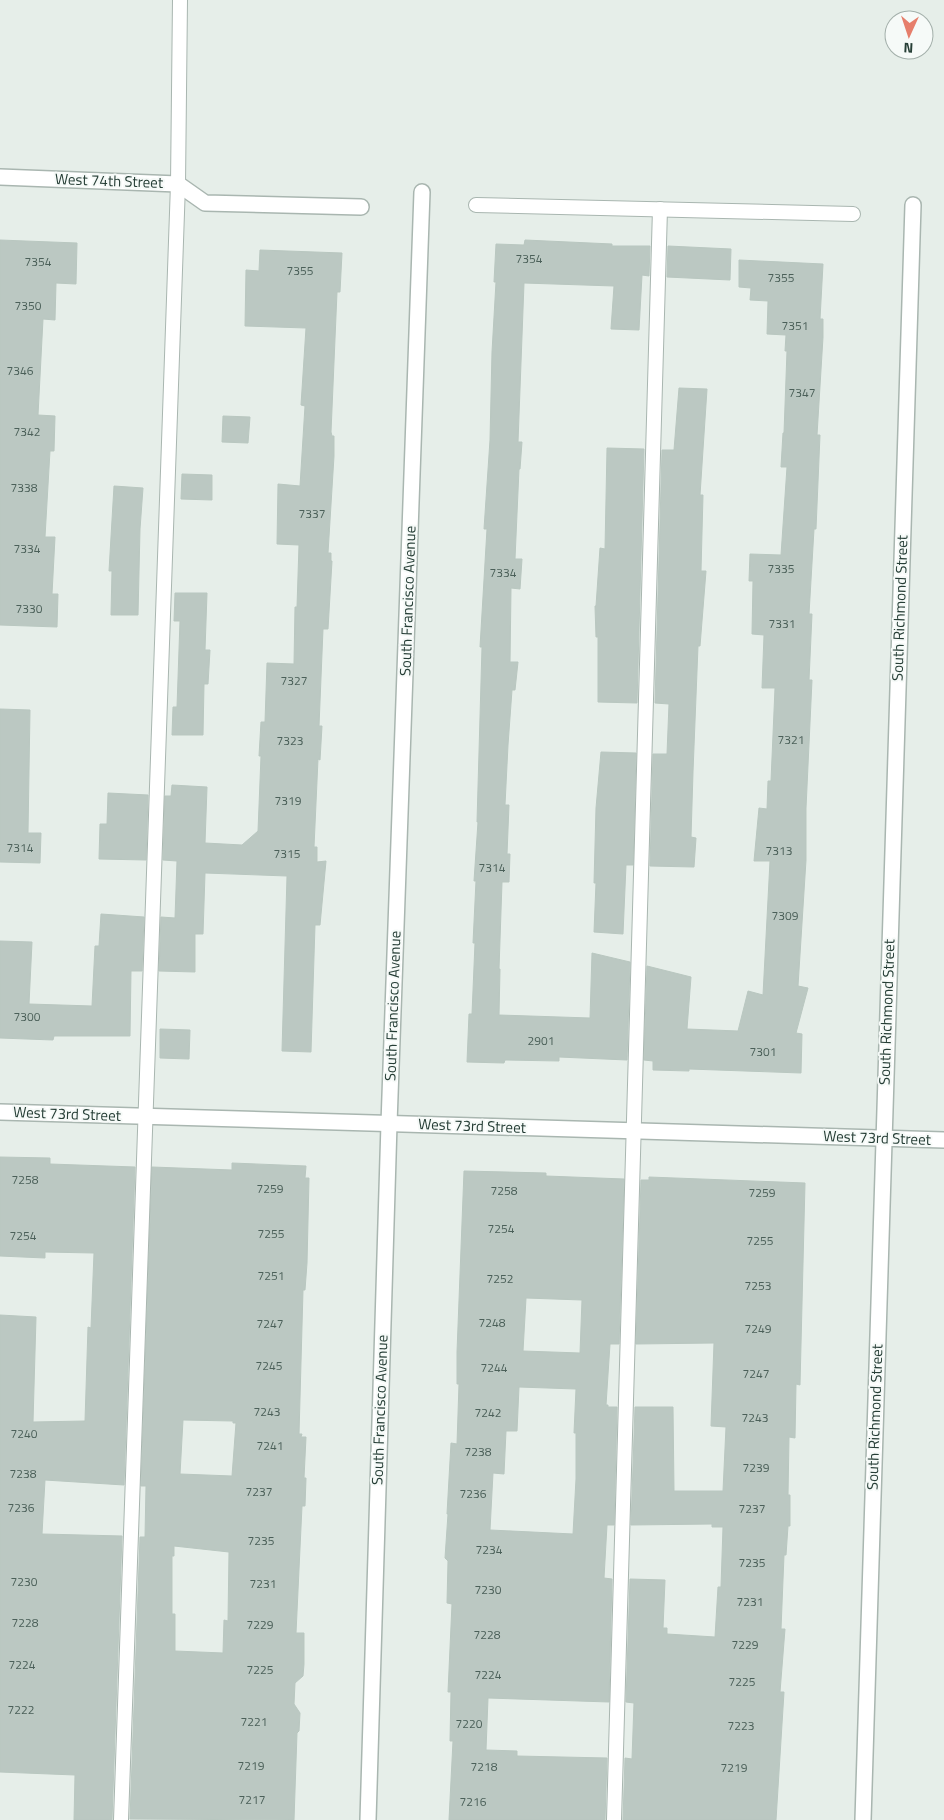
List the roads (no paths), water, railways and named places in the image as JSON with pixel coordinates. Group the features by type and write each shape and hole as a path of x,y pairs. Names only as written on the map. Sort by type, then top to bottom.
{"street":[{"name":"West 74th Street","path":"0,178 178,184 205,203 361,207"},
{"name":"South Francisco Avenue","path":"368,1820 389,1124 422,192"},
{"name":"South Richmond Street","path":"862,1820 912,205"},
{"name":"West 73rd Street","path":"0,1112 944,1140"}],"lane":[{"path":"121,1820 178,184 180,0"},
{"path":"476,205 854,214"},
{"path":"614,1820 660,209"}]}
